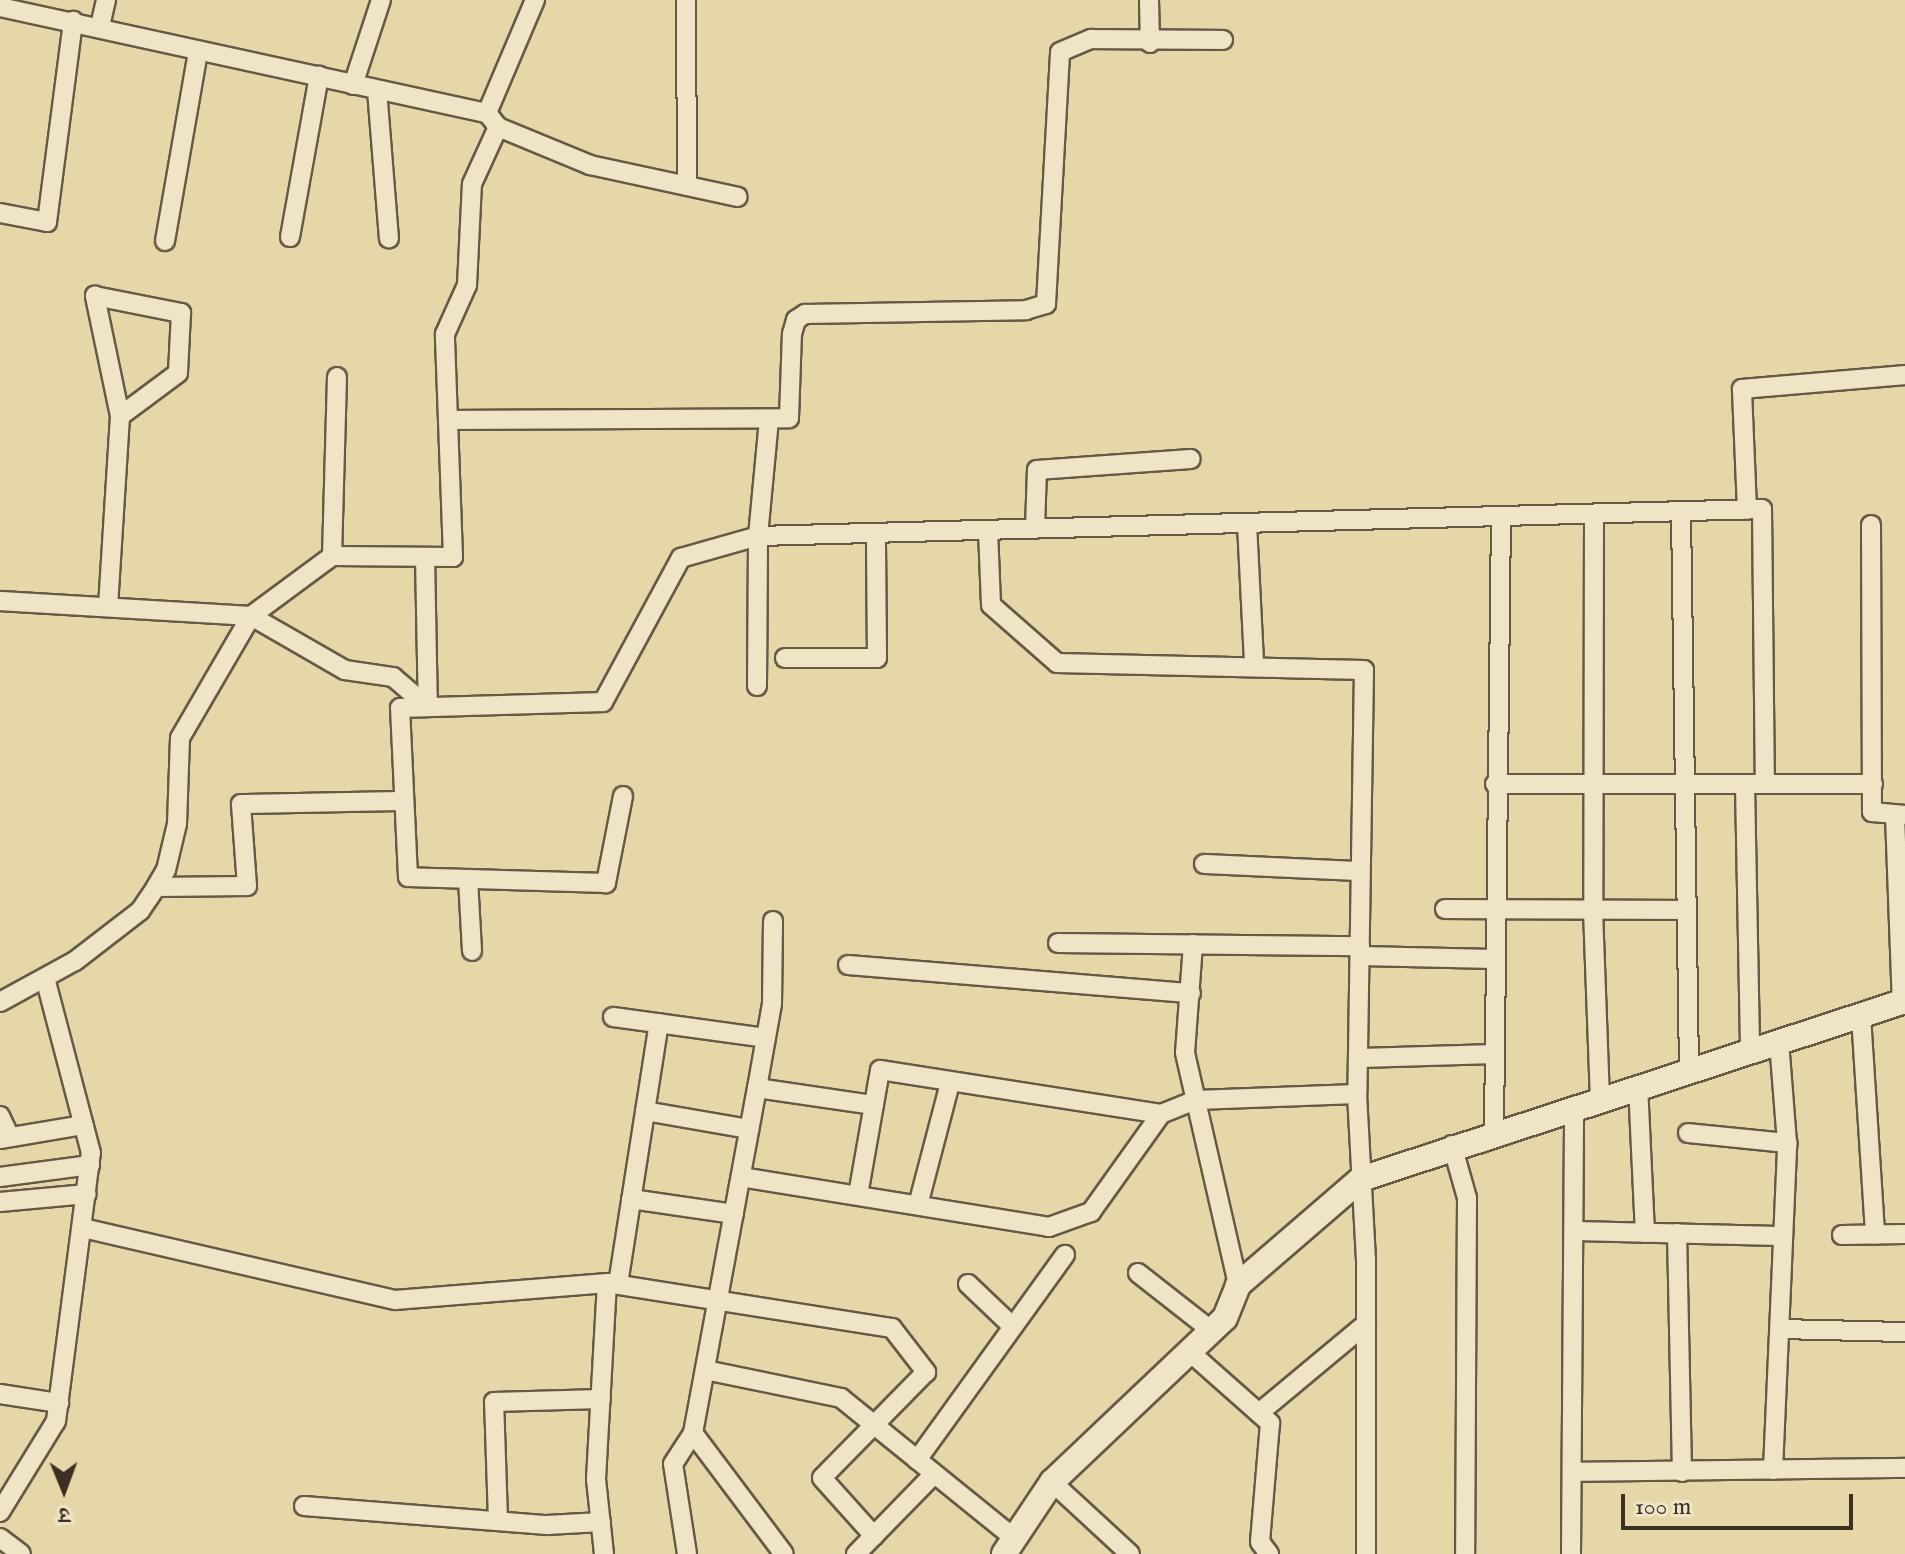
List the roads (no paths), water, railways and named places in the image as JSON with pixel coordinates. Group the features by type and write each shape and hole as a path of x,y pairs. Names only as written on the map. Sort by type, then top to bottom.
{"street":[{"path":"100,26 106,0"},
{"path":"353,85 381,0"},
{"path":"0,1002 45,978 140,911 156,887 166,870 177,824 180,738 251,616 332,556 453,557 445,334 467,285 472,184 535,0"},
{"path":"686,0 687,186"},
{"path":"1149,0 1150,43"},
{"path":"0,7 100,26 377,90 493,120 590,165 738,197"},
{"path":"0,213 47,222 73,21"},
{"path":"449,420 789,418 792,334 796,320 805,314 1046,304 1060,52 1091,39 1150,43 1223,40"},
{"path":"165,241 198,51"},
{"path":"290,237 319,76"},
{"path":"377,90 389,239"},
{"path":"108,607 120,416 95,296 181,313 178,373 120,416"},
{"path":"1747,510 1742,389 1905,375"},
{"path":"332,556 337,377"},
{"path":"757,686 758,536 769,420"},
{"path":"1035,529 1037,470 1191,459"},
{"path":"623,796 606,883 408,877 400,708 603,702 681,558 758,536 1762,509 1765,784"},
{"path":"1681,512 1689,1069"},
{"path":"1594,514 1591,784 1600,1099"},
{"path":"1494,1130 1495,784 1501,516"},
{"path":"1247,524 1254,664"},
{"path":"705,1370 841,1398 934,1474 1009,1546 1052,1482 1212,1331 1238,1285 1361,1179 1494,1130 1574,1108 1903,1001 1900,815 1872,812 1871,525"},
{"path":"988,530 991,605 1057,663 1254,664 1364,670 1359,871 1361,1058 1357,1094 1366,1324 1366,1554"},
{"path":"785,658 877,658 876,533"},
{"path":"425,557 428,707"},
{"path":"0,601 251,616 345,670 393,677 428,707"},
{"path":"1495,784 1873,784"},
{"path":"1745,785 1750,1051"},
{"path":"156,887 247,886 241,804 404,801"},
{"path":"1204,864 1359,871"},
{"path":"468,879 472,951"},
{"path":"1445,909 1687,910"},
{"path":"687,1554 673,1464 693,1433 741,1177 766,1038 773,921"},
{"path":"1058,943 1193,944 1494,959"},
{"path":"1193,944 1185,1053 1238,1285"},
{"path":"848,965 1191,993"},
{"path":"0,1512 56,1421 90,1165 84,1125 45,978"},
{"path":"1861,1016 1875,1235"},
{"path":"613,1017 766,1038"},
{"path":"604,1554 601,1399 613,1283 631,1199 659,1023"},
{"path":"1773,1470 1780,1329 1779,1236 1787,1143 1779,1042"},
{"path":"1361,1058 1494,1054"},
{"path":"858,1195 880,1070 1161,1114 1196,1100 1357,1094"},
{"path":"918,1205 950,1083"},
{"path":"1638,1085 1645,1233"},
{"path":"757,1088 874,1105"},
{"path":"1571,1554 1576,1231 1574,1108"},
{"path":"645,1111 749,1129"},
{"path":"741,1177 1049,1227 1091,1212 1161,1114"},
{"path":"0,1116 5,1138 84,1125"},
{"path":"1688,1133 1787,1143"},
{"path":"1452,1145 1467,1198 1465,1554"},
{"path":"0,1177 90,1165"},
{"path":"0,1202 87,1194"},
{"path":"631,1199 734,1214"},
{"path":"83,1228 395,1300 613,1283 892,1328 926,1372 822,1478 874,1536"},
{"path":"1576,1231 1779,1236"},
{"path":"1677,1233 1682,1472"},
{"path":"1842,1235 1905,1234"},
{"path":"917,1460 1065,1255"},
{"path":"1138,1273 1212,1331"},
{"path":"968,1284 1013,1327"},
{"path":"1259,1413 1366,1324"},
{"path":"1780,1329 1905,1332"},
{"path":"1191,1353 1270,1423 1260,1542 1269,1554"},
{"path":"0,1394 59,1403"},
{"path":"498,1520 494,1402 601,1399"},
{"path":"693,1433 784,1554"},
{"path":"1572,1472 1905,1468"},
{"path":"856,1554 934,1474"},
{"path":"1052,1482 1130,1554"},
{"path":"304,1506 498,1520 601,1522"},
{"path":"0,1538 21,1554"}]}
